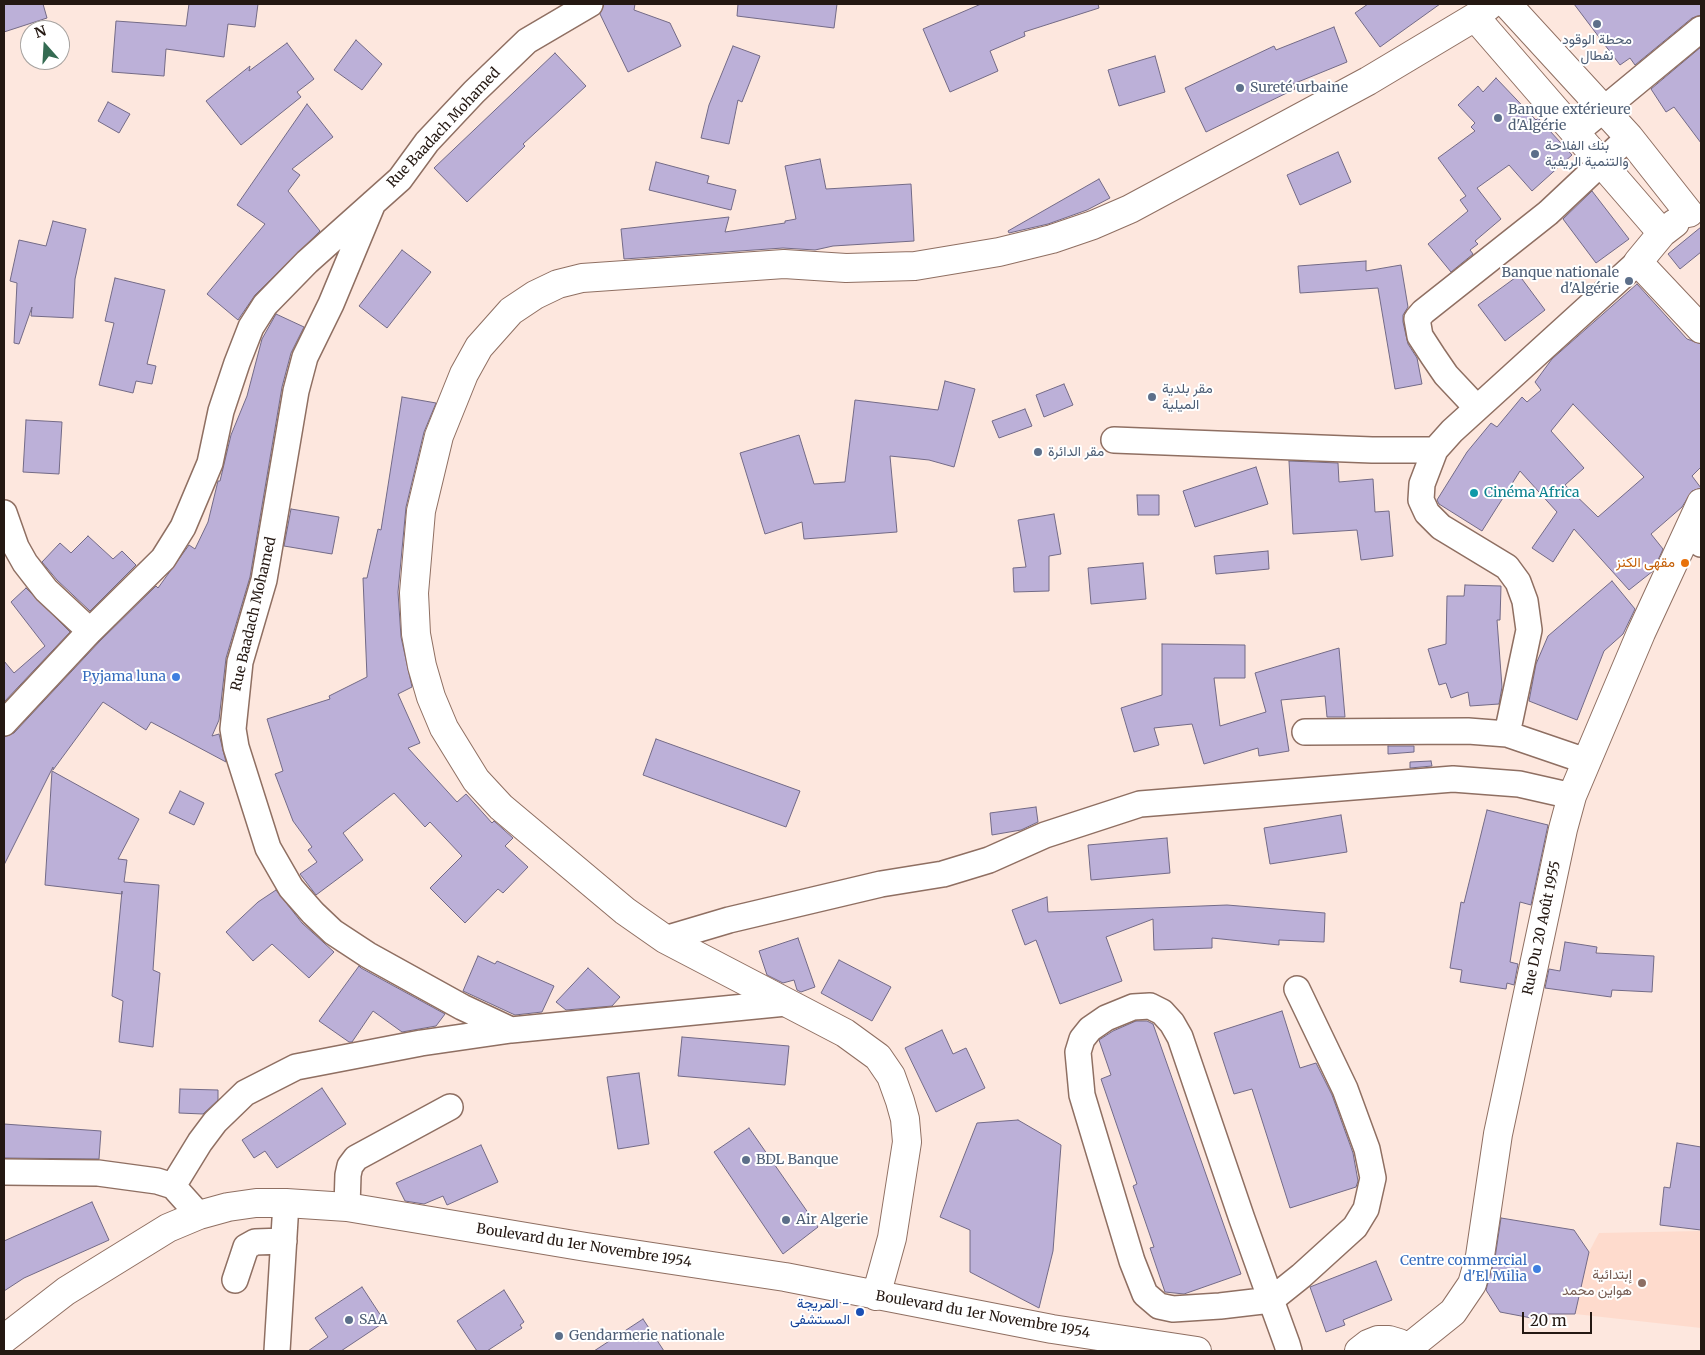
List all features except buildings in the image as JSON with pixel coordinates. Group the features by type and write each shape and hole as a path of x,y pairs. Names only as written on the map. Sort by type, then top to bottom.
{"main road":[{"path":"1507,4 1695,207 1662,233 1638,262 1701,329"},
{"path":"876,1296 892,1238 902,1184 907,1142 905,1120 900,1101 891,1076 878,1057 845,1032 786,1003 665,938 625,910 501,807 476,780 444,728 424,674 416,634 414,594 421,511 438,436 450,404 479,347 491,331 511,311 536,294 558,284 582,278 784,264 846,268 899,267 999,252 1052,239 1130,209 1368,81 1483,10 1575,133 1662,233"},
{"name":"Rue Du 20 Août 1955","path":"1408,1350 1453,1312 1472,1284 1480,1256 1498,1134 1563,829 1572,796 1641,633 1695,537 1701,503"},
{"name":"Boulevard du 1er Novembre 1954","path":"4,1339 66,1291 168,1228 199,1215 228,1207 256,1203 286,1202 347,1207 586,1248 785,1278 1052,1329 1197,1351"},
{"path":"1360,1351 1368,1344 1378,1340 1394,1341 1408,1350"}],"street":[{"name":"Rue Baadach Mohamed","path":"4,723 90,631 163,559 183,527 210,463 221,411 251,327 266,305 307,262 400,179 427,142 527,40 590,4"},
{"path":"1575,133 1701,29"},
{"path":"1477,408 1446,375 1433,356 1420,336 1417,319 1423,312 1548,213 1600,162 1629,137"},
{"name":"Rue Baadach Mohamed","path":"373,203 331,304 305,357 295,400 264,580 240,662 233,730 236,747 268,848 291,888 313,913 333,932 368,955 447,999 511,1030"},
{"path":"1507,734 1529,630 1525,601 1518,582 1507,568 1441,527 1427,513 1421,500 1422,484 1435,450 1477,408 1638,262"},
{"path":"1114,440 1363,450 1435,450"},
{"path":"4,513 16,547 25,563 46,590 90,631"},
{"path":"1305,732 1468,731 1507,734 1586,761"},
{"path":"665,938 729,920 881,884 943,874 989,860 1045,835 1140,804 1453,779 1519,784 1572,796"},
{"path":"1289,1351 1271,1300 1180,1037 1172,1023 1162,1012 1150,1006 1133,1007 1106,1018 1090,1029 1082,1039 1078,1052 1078,1070 1082,1096 1132,1262 1145,1294 1159,1306 1173,1308 1220,1306 1271,1300 1301,1276 1355,1227 1366,1209 1373,1178 1368,1149 1345,1089 1297,989"},
{"path":"173,1186 200,1142 215,1122 245,1093 296,1067 420,1042 511,1030 731,1010 786,1003"},
{"path":"347,1207 348,1175 350,1166 356,1158 450,1108"},
{"path":"4,1172 106,1174 158,1181 173,1186 199,1215"},
{"path":"277,1351 286,1202"},
{"path":"235,1280 246,1247 255,1242 284,1242"}],"shaded area":[{"name":"إبتدائية هواين محمد","path":"1701,1231 1701,1328 1575,1314 1589,1252 1599,1233"}],"place":[{"name":"محطة الوقود نفطال","path":"1597,24"},
{"name":"Sureté urbaine","path":"1240,88"},
{"name":"Banque extérieure d'Algérie","path":"1498,118"},
{"name":"بنك الفلاحة والتنمية الريفية","path":"1535,154"},
{"name":"Banque nationale d'Algérie","path":"1629,281"},
{"name":"مقر بلدية الميلية","path":"1152,397"},
{"name":"مقر الدائرة","path":"1038,452"},
{"name":"Cinéma Africa","path":"1474,493"},
{"name":"مقهى الكنز","path":"1685,563"},
{"name":"Pyjama luna","path":"176,677"},
{"name":"BDL Banque","path":"746,1160"},
{"name":"Air Algerie","path":"786,1220"},
{"name":"Centre commercial d'El Milia","path":"1537,1269"},
{"name":"إبتدائية هواين محمد","path":"1642,1283"},
{"name":"المريجة - المستشفى","path":"860,1312"},
{"name":"SAA","path":"349,1320"},
{"name":"Gendarmerie nationale","path":"559,1336"}]}
